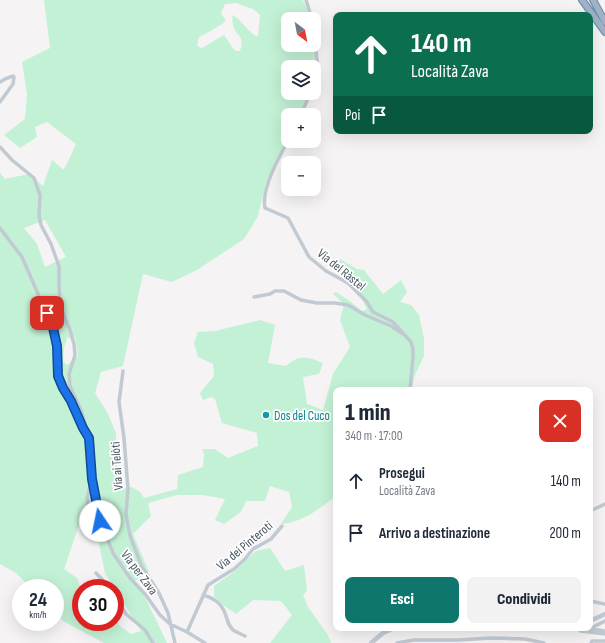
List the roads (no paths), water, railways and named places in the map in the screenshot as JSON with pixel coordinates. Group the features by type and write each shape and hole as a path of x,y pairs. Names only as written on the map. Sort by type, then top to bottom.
{"highway":[{"path":"582,0 591,12"},
{"path":"593,0 605,22"},
{"path":"593,15 605,32"}],"main road":[{"path":"593,620 605,614"},
{"path":"371,643 388,631"}],"street":[{"path":"306,0 310,12"},
{"path":"0,82 10,77 14,77 13,84 0,102"},
{"path":"0,147 12,160 34,178 40,195 39,216 41,225 60,266 59,287 62,313 70,330 74,344 75,354 69,374 70,386 81,410 87,433"},
{"name":"Via del Ràstel","path":"285,148 270,178 265,196 265,208 288,218 309,257 326,271 348,283 367,302 372,311 393,322 411,342 413,349 410,387"},
{"path":"0,228 22,258 52,323 57,346 58,376 83,428 87,433"},
{"path":"254,296 270,294 275,290 284,291 301,300 317,303 348,305 365,315 392,326 406,336"},
{"name":"Via ai Telòti","path":"123,371 119,402 124,438 128,489 126,514 130,536 142,566 159,593 168,613 175,643"},
{"name":"Via per Zava","path":"87,433 89,438 92,479 100,521 113,552 130,578 145,594 160,615 170,624"},
{"path":"92,479 87,498 94,537"},
{"path":"593,510 605,504"},
{"name":"Via dei Pinteroti","path":"187,632 208,585 234,569 253,549 271,539 282,526"},
{"path":"96,573 102,579"},
{"path":"204,595 214,598 221,604 225,611 228,624 233,630 245,636"},
{"path":"593,602 605,604"},
{"path":"124,611 145,630 153,643"},
{"path":"593,627 605,621"},
{"path":"170,624 205,643"},
{"path":"593,630 605,632"},
{"path":"581,631 605,632"},
{"path":"397,643 414,640 492,638 544,643"},
{"path":"591,643 592,641 605,641"}],"place":[{"name":"Dos del Cuco","path":"266,415"}]}
